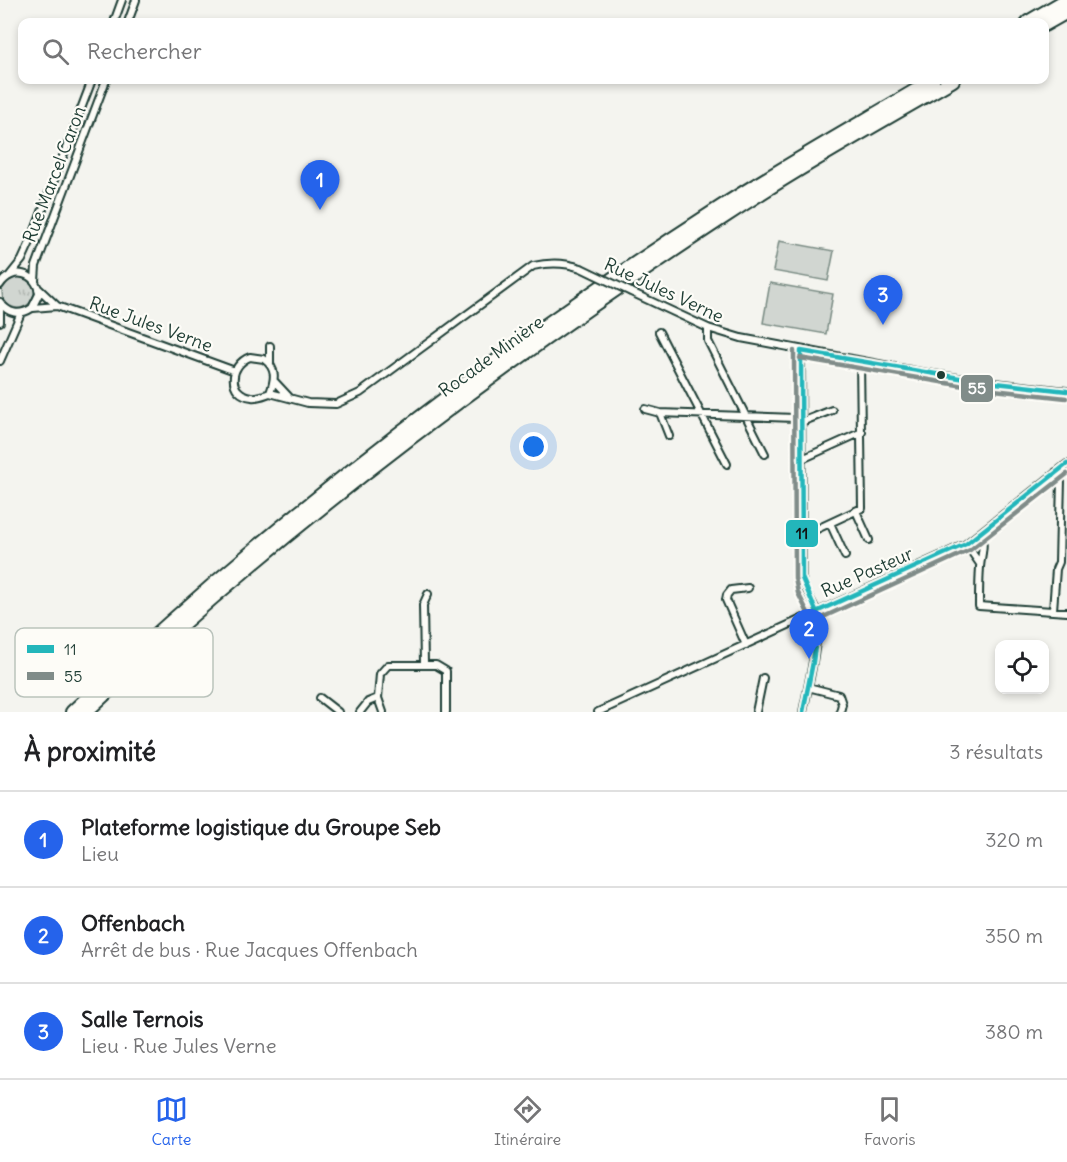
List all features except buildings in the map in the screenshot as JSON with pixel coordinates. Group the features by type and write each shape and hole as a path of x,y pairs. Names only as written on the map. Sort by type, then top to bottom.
{"highway":[{"path":"1035,18 1066,0"},
{"path":"1049,22 1067,12"},
{"name":"Rocade Minière","path":"163,628 296,514 451,392 718,209 926,84"},
{"name":"Rocade Minière","path":"178,628 292,531 374,466 546,337 723,218 946,84"},
{"name":"Rocade Minière","path":"72,712 88,697"},
{"name":"Rocade Minière","path":"86,712 103,697"}],"street":[{"path":"115,18 122,0"},
{"path":"129,18 136,0"},
{"name":"Rue Marcel Caron","path":"0,285 5,276 22,260 32,238 90,84"},
{"name":"Rue Marcel Caron","path":"35,281 39,257 104,84"},
{"name":"Rue Jules Verne","path":"270,393 308,403 336,404 360,393 533,266 548,263 581,268 708,328 741,338 801,351 977,381 1067,391"},
{"path":"0,361 21,314 32,308 38,299 39,289 35,281 26,274 15,273 5,276"},
{"name":"Rue Jules Verne","path":"39,289 57,306 235,371"},
{"path":"0,302 11,312 21,314"},
{"path":"0,302 0,322"},
{"name":"Rue Jules Verne","path":"32,308 57,306"},
{"path":"708,328 708,341 765,454"},
{"path":"659,332 727,464"},
{"path":"270,346 270,363 275,382 270,393 258,397 244,395 235,384 235,371 243,359 257,357 270,346"},
{"path":"801,351 800,460 803,583 816,612 817,624 803,712"},
{"path":"257,357 270,363"},
{"path":"802,536 862,508 860,361"},
{"path":"275,382 290,397"},
{"path":"645,409 660,413 804,421 832,410"},
{"path":"660,413 669,436"},
{"path":"800,460 862,432"},
{"name":"Rue Pasteur","path":"598,712 966,544 1067,464"},
{"path":"1053,610 1056,569 1059,562 1061,480 1056,472"},
{"path":"856,511 869,540"},
{"path":"830,523 845,556"},
{"path":"981,533 983,556 980,564 979,606 1067,612"},
{"path":"966,544 980,564"},
{"path":"746,645 726,597 730,590 748,588"},
{"path":"424,664 423,605 428,594"},
{"path":"383,712 378,698 380,674 388,665 424,664 440,666 446,671 447,712"},
{"path":"756,712 763,678"},
{"path":"808,687 839,694 842,704 840,712"},
{"path":"320,698 338,712"},
{"path":"360,712 369,702 378,698"}],"green space":[{"path":"779,241 834,251 828,281 773,271"},
{"path":"18,276 29,281 34,292 29,303 18,308 7,303 2,292 7,281"},
{"path":"770,283 833,294 826,334 763,323"}],"transit line":[{"name":"55","path":"794,351 795,578 798,593 809,615"},
{"name":"11","path":"801,351 802,578 817,613 818,622 803,712"},
{"name":"11","path":"801,351 977,381 1067,391"},
{"name":"55","path":"800,358 976,388 1066,398"},
{"name":"11","path":"816,612 966,544 1067,464"},
{"name":"55","path":"819,619 970,550 1067,474"}],"place":[{"name":"Plateforme logistique du Groupe Seb","path":"320,210"},
{"name":"Salle Ternois","path":"883,325"},
{"name":"Offenbach","path":"809,659"}]}
